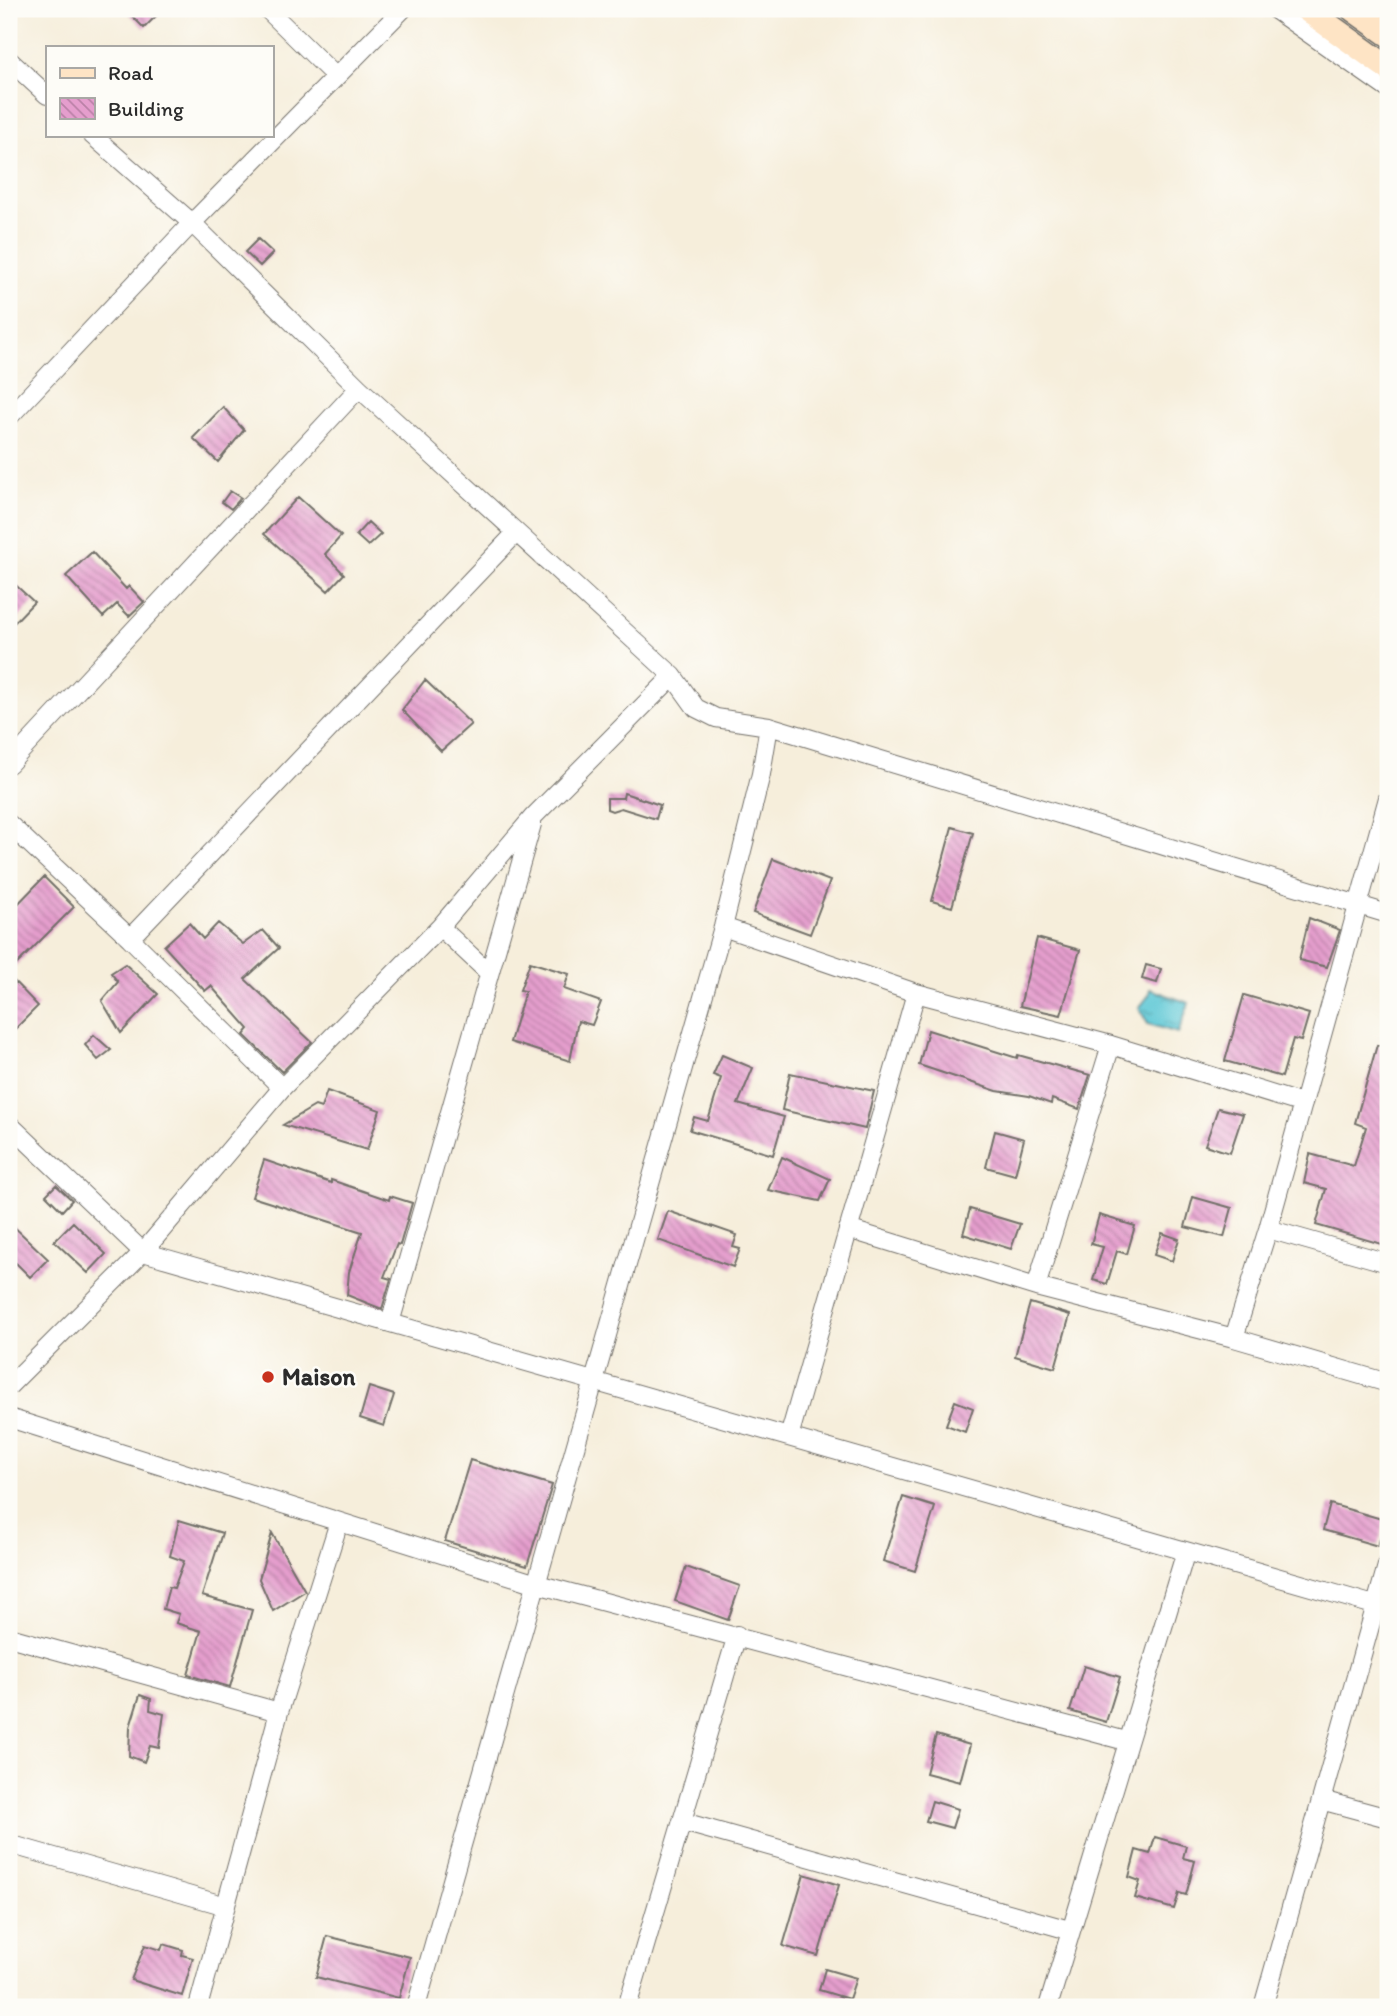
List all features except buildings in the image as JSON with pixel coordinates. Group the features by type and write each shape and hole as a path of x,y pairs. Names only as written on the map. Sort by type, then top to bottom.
{"main road":[{"path":"1306,9 1388,68"},
{"path":"1353,9 1388,34"}],"street":[{"path":"267,9 336,77"},
{"path":"9,416 192,223 403,9"},
{"path":"1274,9 1388,89"},
{"path":"11,68 46,94"},
{"path":"93,136 192,223 359,388 673,676 696,708 716,718 769,726 1388,914"},
{"path":"9,764 359,388"},
{"path":"130,937 516,533"},
{"path":"9,1385 143,1252 282,1088 440,927 533,817 673,676"},
{"path":"416,2007 723,927 761,774 769,726"},
{"path":"1234,1338 1268,1229 1388,798"},
{"path":"390,1323 533,817"},
{"path":"9,824 130,937 282,1088"},
{"path":"440,927 489,973"},
{"path":"723,927 916,993 1111,1045 1303,1104"},
{"path":"789,1437 916,993"},
{"path":"1036,1287 1111,1045"},
{"path":"9,1124 143,1252 1382,1607"},
{"path":"848,1229 1036,1287 1234,1338 1388,1383"},
{"path":"1268,1229 1388,1263"},
{"path":"9,1418 537,1584 737,1635 1126,1741"},
{"path":"198,2007 279,1712 339,1522"},
{"path":"1048,2007 1126,1741 1186,1551"},
{"path":"1263,2007 1321,1800 1382,1607 1388,1562"},
{"path":"631,2006 737,1635"},
{"path":"9,1637 279,1712"},
{"path":"1321,1800 1388,1818"},
{"path":"683,1822 1069,1930"},
{"path":"9,1844 226,1906"}],"water":[{"path":"1150,989 1189,1003 1178,1033 1148,1024 1139,1008 1149,995"}],"place":[{"name":"Maison","path":"268,1377"}]}
